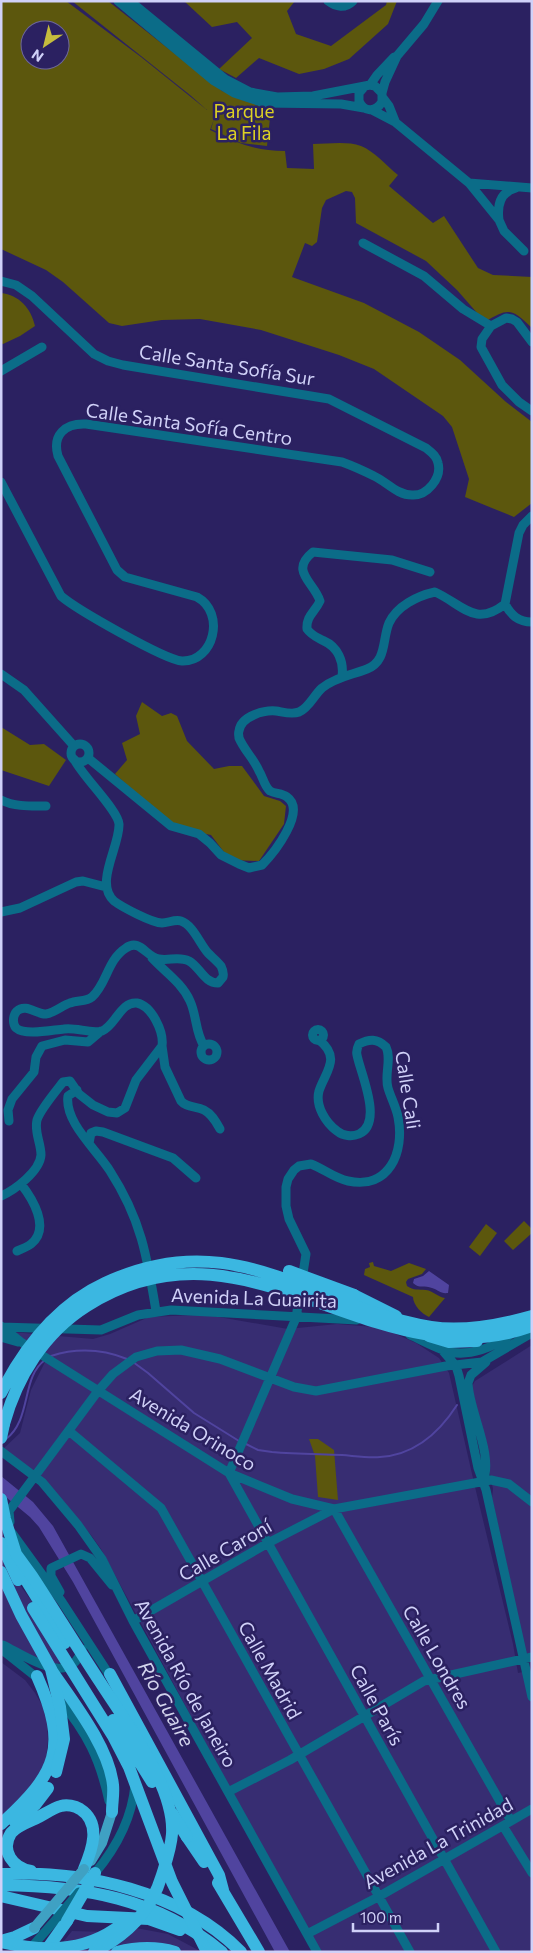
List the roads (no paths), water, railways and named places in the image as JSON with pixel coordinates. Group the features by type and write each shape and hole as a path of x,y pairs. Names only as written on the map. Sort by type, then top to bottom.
{"highway":[{"path":"1,1392 26,1349 66,1307 79,1297 117,1277 139,1269 169,1263 209,1260 227,1256 266,1264 322,1282 354,1295 390,1312 442,1350"},
{"path":"209,1260 236,1264 273,1274 384,1315 432,1327 473,1328 531,1319"},
{"path":"1,1438 11,1399 19,1382 34,1358 61,1326 79,1311 104,1296 131,1284 156,1277 176,1274 205,1274 248,1280 381,1324 437,1336 465,1338 518,1331 531,1319"},
{"path":"411,1327 439,1340 469,1342 502,1332 531,1319"},
{"path":"4,1507 5,1519 26,1580 223,1890 259,1952"},
{"path":"1,1543 9,1563 33,1608 126,1760 172,1882 207,1952"},
{"path":"16,1554 144,1749 166,1799 172,1833 170,1849 159,1884 143,1914 131,1928 94,1952"},
{"path":"1,1572 21,1615 51,1669 90,1728 108,1766 113,1784 112,1812"},
{"path":"1,1829 18,1820 35,1805 47,1789 56,1772 64,1739 60,1707 51,1669"},
{"path":"110,1674 219,1875 223,1890"},
{"path":"1,1824 34,1794 48,1771 52,1758 55,1727 49,1704 37,1676"},
{"path":"45,1952 62,1919 90,1871 93,1841 92,1824 82,1811 63,1805 15,1829 8,1838 5,1846 8,1858 17,1867 30,1871 56,1875 122,1887 153,1896 193,1915 211,1926 241,1952"},
{"path":"1,1941 19,1948 33,1950 67,1950 98,1939 113,1931 136,1911 147,1898 172,1833"},
{"path":"1,1874 56,1875"},
{"path":"1,1885 75,1889 139,1904 164,1913 182,1923 222,1952"},
{"path":"1,1896 87,1916 149,1919 176,1928 214,1952"},
{"path":"1,1941 34,1928"},
{"path":"117,1952 142,1947 166,1949 175,1952"}],"main road":[{"path":"12,1952 90,1871 112,1812"}],"street":[{"path":"118,1 214,81 234,93 264,103 341,104 368,109 395,122 470,183 499,220 504,231 524,251"},
{"path":"130,1 225,79 250,92 277,97 313,96 375,86 389,106 395,122"},
{"path":"328,1 337,6 343,6 353,1"},
{"path":"368,109 359,101 358,97 362,89 368,86 382,69 397,56 424,24 438,1"},
{"path":"368,109 380,106 385,82 397,56"},
{"path":"470,183 532,188"},
{"path":"489,184 504,194"},
{"path":"480,196 484,187 489,184"},
{"path":"499,220 499,204 504,194 506,191 516,188"},
{"path":"363,243 424,276 463,309 491,326"},
{"name":"Calle Santa Sofía Sur","path":"1,281 23,289 94,354 108,361 314,395 342,404 432,453 436,457 439,467 435,480"},
{"path":"532,342 517,322 506,318 491,326 482,339 481,347 498,374 502,385 519,402 532,411"},
{"path":"1,371 42,347"},
{"name":"Calle Santa Sofía Centro","path":"1,482 61,596 76,608 160,653 180,661 191,660 201,654 212,637 213,616 207,604 202,600 125,577 117,570 58,456 56,450 57,440 66,428 76,423 86,424 342,462 375,476 399,492 409,495 422,494 430,488 435,480"},
{"path":"532,516 523,525 519,533 505,604 510,614 519,620 532,622"},
{"path":"342,676 343,668 336,651 331,645 312,635 308,629 310,614 320,601 316,590 303,574 302,568 307,557 313,552 392,560 430,572"},
{"path":"88,758 171,826 199,834 220,855 249,868 262,865 268,860 288,828 294,816 294,805 288,797 272,792 264,784 259,770 240,739 239,728 246,720 262,712 299,712 305,708 323,687 342,676 362,671 376,663 382,652 390,622 405,605 424,594 435,592 468,612 478,615 487,615 505,604"},
{"path":"1,674 24,690 74,746"},
{"path":"88,758 89,749 85,744 79,743 74,746 71,751 79,770 118,820 119,828 106,887 113,900 150,920 160,923 177,920 184,922 208,953 222,967 223,977 218,983 211,982 189,961 178,958 160,960 135,945 123,950 110,965 100,988 90,999 72,1002 47,1014 21,1008 14,1015 13,1019 17,1029 27,1033 68,1028 101,1031"},
{"path":"74,759 81,762 88,758"},
{"path":"1,800 8,803 46,806"},
{"path":"1,912 20,908 76,882 83,881 106,887"},
{"path":"143,949 174,977 186,993 191,1003 198,1033 204,1046"},
{"path":"9,1121 8,1110 12,1099 34,1072 36,1057 42,1046 65,1040 88,1042 101,1031 108,1028 128,1006 137,1003 145,1007 160,1030 165,1067 181,1101 185,1105 204,1110 211,1115 220,1129"},
{"name":"Calle Cali","path":"229,1473 296,1318 306,1254 291,1226 286,1206 286,1187 291,1174 299,1166 311,1164 339,1179 359,1183 370,1182 381,1177 389,1169 397,1153 399,1142 398,1118 388,1088 386,1069 388,1057 386,1047 378,1040 369,1039 359,1044 356,1053 368,1092 368,1118 367,1126 362,1132 350,1136 338,1132 327,1123 321,1111 318,1097 319,1091 328,1073 331,1060 327,1048 319,1040"},
{"path":"1,1196 21,1184 36,1167 41,1156 36,1130 39,1114 63,1082 70,1081 93,1105 108,1112 121,1111 127,1103 136,1080 162,1046"},
{"path":"77,1090 68,1096 67,1103 80,1132 100,1156 120,1188 141,1231 148,1258 156,1311"},
{"path":"89,1143 91,1133 96,1131 103,1132 173,1158 196,1178"},
{"path":"17,1251 35,1240 40,1228 38,1214 21,1184"},
{"name":"Avenida La Guairita","path":"2,1326 101,1330 138,1315 156,1311 207,1311 296,1318 355,1320 410,1335 442,1350"},
{"path":"442,1350 459,1353 486,1348 506,1338 531,1319"},
{"path":"2,1326 21,1342"},
{"path":"482,1482 486,1474 484,1454 468,1383 471,1375 490,1359 532,1333"},
{"path":"1,1337 21,1342"},
{"name":"Avenida Orinoco","path":"21,1342 229,1473 292,1499 334,1509 491,1480 505,1482 532,1502"},
{"path":"4,1507 29,1485 98,1391 123,1365 136,1357 157,1351 181,1350 220,1359 294,1387 316,1391 474,1364 490,1359"},
{"path":"442,1350 456,1366 478,1468 486,1490 528,1658 532,1697"},
{"name":"Calle Madrid","path":"69,1430 161,1508 410,1952"},
{"name":"Avenida Río de Janeiro","path":"1,1451 35,1476 85,1534 102,1559 133,1621 317,1952"},
{"path":"466,1484 473,1478 478,1468"},
{"name":"Calle París","path":"229,1473 496,1952"},
{"path":"4,1507 35,1476"},
{"path":"4,1507 12,1532"},
{"name":"Calle Caroní","path":"133,1621 268,1543 334,1509"},
{"name":"Calle Londres","path":"334,1509 430,1679 532,1874"},
{"path":"1,1523 12,1532 110,1674 136,1745 137,1766 134,1794 124,1827 114,1848 90,1871"},
{"path":"62,1602 60,1592 52,1576 51,1568 82,1554 90,1558 116,1589"},
{"path":"1,1644 54,1669 64,1668 77,1661 83,1648 83,1641 68,1612"},
{"path":"1,1649 37,1676 72,1714 84,1732 100,1765 112,1812"},
{"path":"228,1792 298,1755 424,1681 528,1658"},
{"name":"Avenida La Trinidad","path":"307,1934 378,1897 532,1809"},
{"path":"27,1952 62,1919"}],"waterway":[{"path":"51,1356 60,1353 89,1351 108,1353 127,1359"},
{"path":"6,1439 20,1421 32,1377 45,1360"},
{"path":"133,1362 194,1413 239,1441"},
{"path":"246,1444 258,1450 272,1452 371,1457 392,1455 404,1452 424,1441 442,1425 457,1405"}],"park label":[{"name":"Parque La Fila","path":"244,122"}],"water label":[{"name":"Río Guaire","path":"166,1704"}]}
